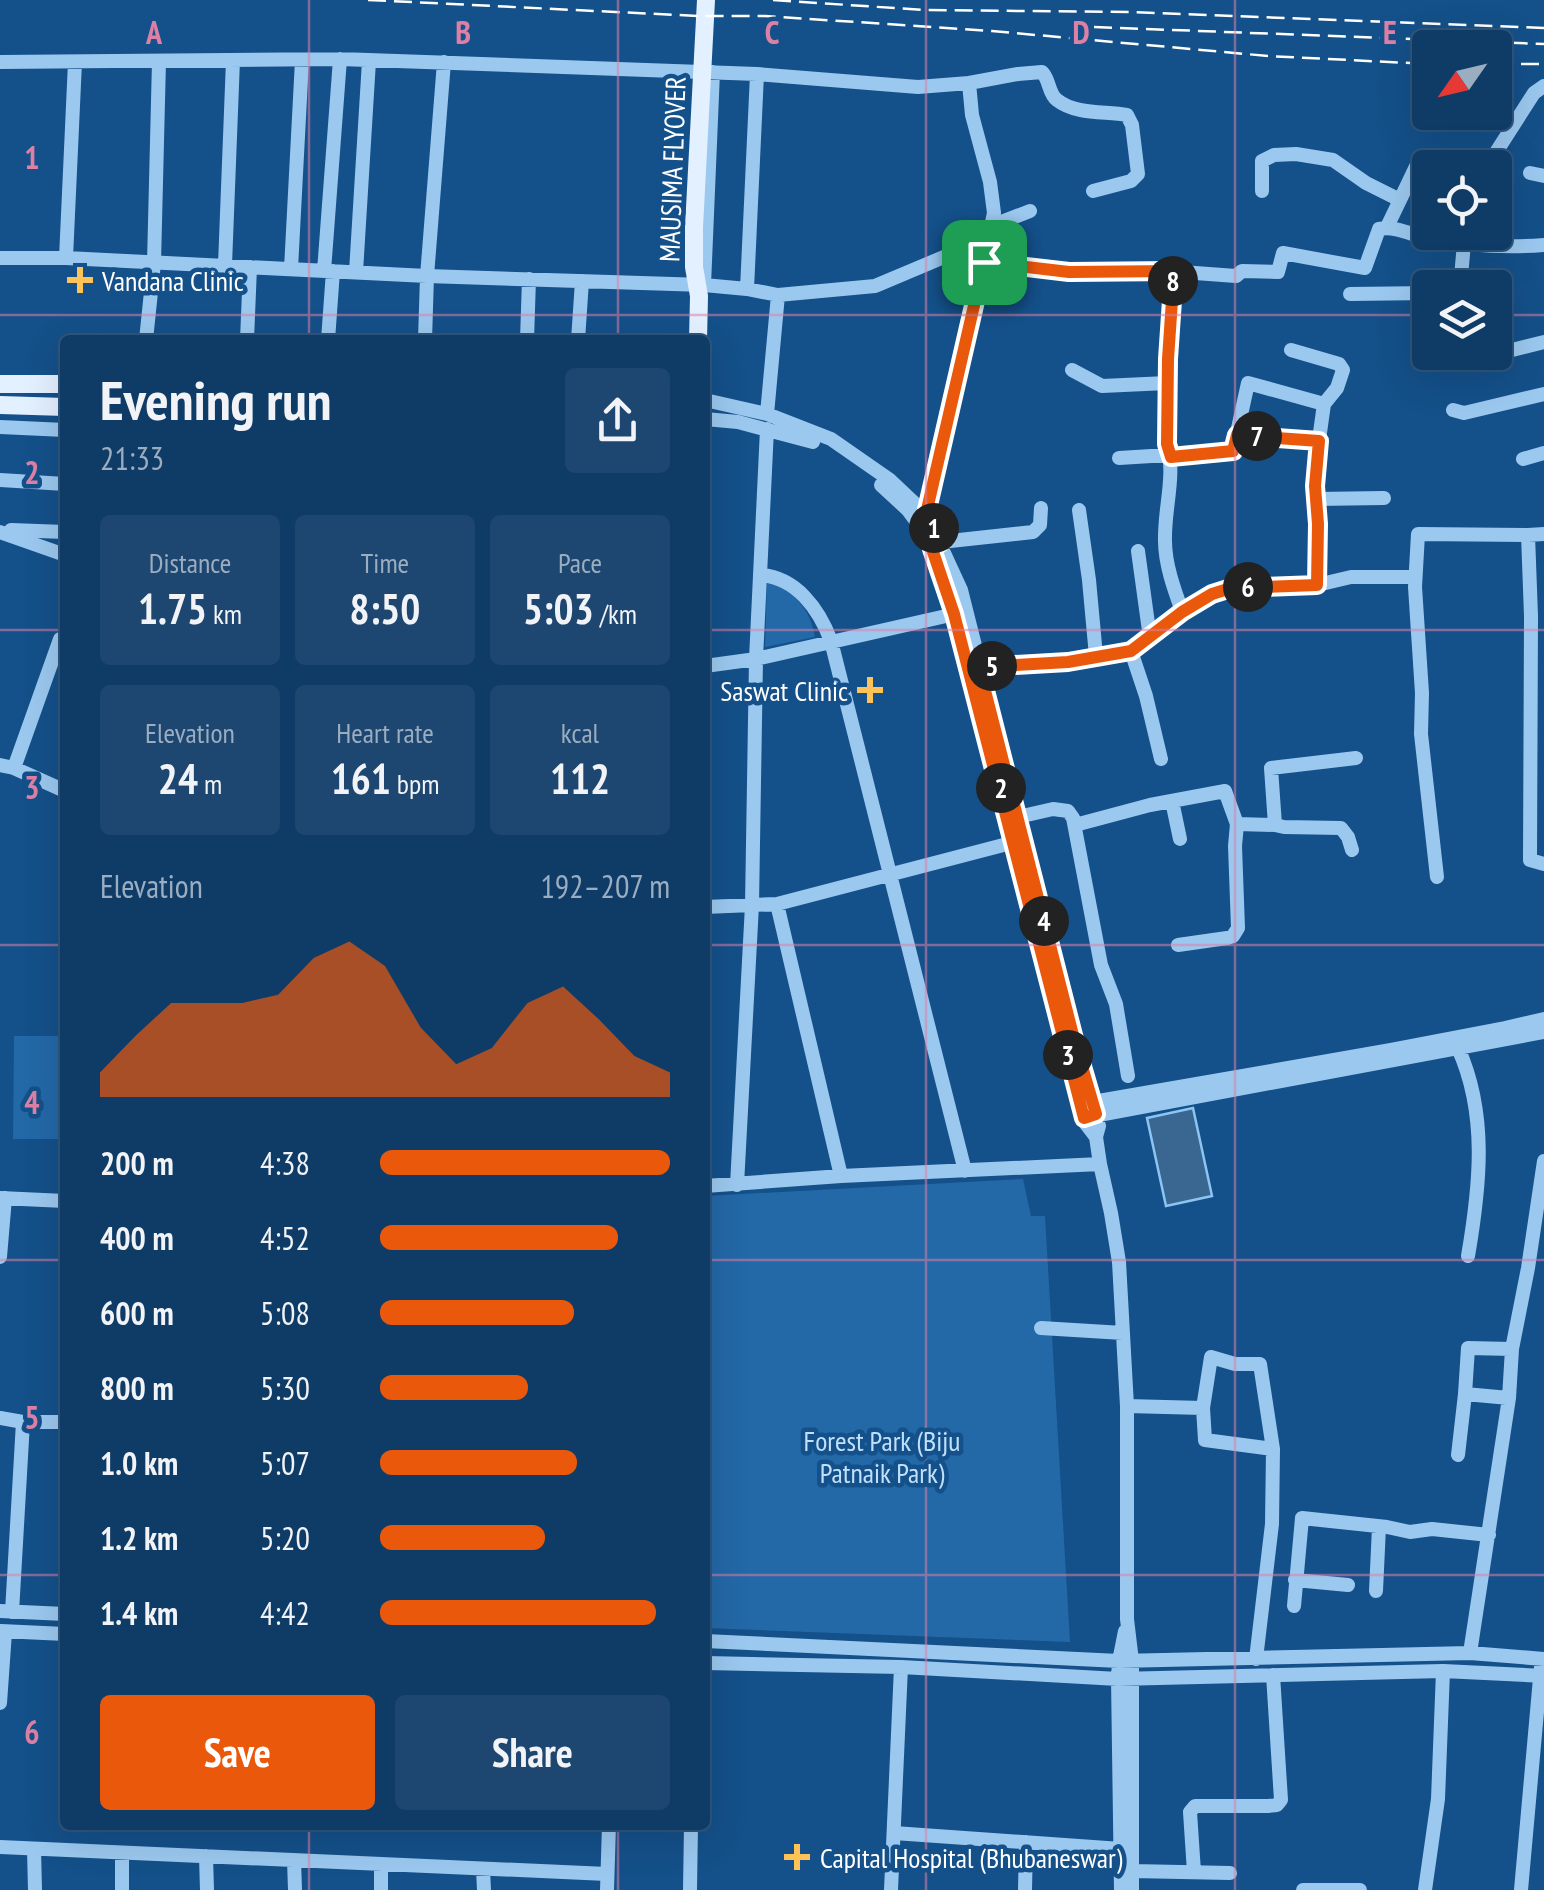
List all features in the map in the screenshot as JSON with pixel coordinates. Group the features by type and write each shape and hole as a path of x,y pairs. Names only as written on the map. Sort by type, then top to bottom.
{"main road":[{"name":"MAUSIMA FLYOVER","path":"698,335 702,291 694,267 694,227 706,0"},
{"path":"0,384 60,384"},
{"path":"0,405 60,407"}],"street":[{"path":"328,335 340,59"},
{"path":"0,62 340,59 757,74 918,87 1042,72 1057,100 1077,109 1127,116 1132,125 1138,174 1131,181 1093,191"},
{"path":"225,266 233,60"},
{"path":"291,269 302,60"},
{"path":"147,335 154,263 159,61"},
{"path":"356,272 369,61"},
{"path":"66,258 75,62"},
{"path":"425,335 444,62"},
{"path":"702,291 713,72"},
{"path":"747,288 757,74"},
{"path":"926,514 994,213 968,83"},
{"path":"1498,150 1534,93 1544,86"},
{"path":"1262,191 1262,161 1274,155 1296,154 1333,160 1400,200"},
{"path":"1387,228 1412,175"},
{"path":"0,258 529,278 702,291 747,288 778,294 875,286 1030,211"},
{"path":"984,262 1069,272 1174,271 1236,276 1242,271 1278,272 1284,252 1364,268 1379,229 1412,234"},
{"path":"1512,242 1544,245"},
{"path":"248,335 250,268"},
{"path":"1174,271 1167,383 1167,444 1171,457 1164,536 1165,555 1182,612"},
{"path":"526,335 529,278"},
{"path":"578,335 582,281"},
{"path":"1350,294 1412,293"},
{"path":"737,1184 752,905 756,659 767,421 778,294"},
{"path":"1512,350 1544,342"},
{"path":"1291,350 1340,364 1343,370 1337,388 1324,404 1319,441 1317,585"},
{"path":"1072,370 1102,386 1167,383"},
{"path":"1119,458 1233,451 1248,383 1324,404"},
{"path":"1453,410 1464,413 1544,394"},
{"path":"710,401 730,404 849,460 908,510 936,545 961,590 1088,1109 1086,1124 1096,1137 1119,1262 1127,1406 1121,1890"},
{"path":"710,419 767,421 831,438 890,480 926,514 1088,1109"},
{"path":"0,427 60,430"},
{"path":"1237,435 1319,441"},
{"path":"1524,459 1544,454"},
{"path":"0,480 60,484"},
{"path":"1316,499 1384,498"},
{"path":"936,545 1034,532 1040,525 1041,508"},
{"path":"1078,510 1096,656"},
{"path":"0,531 60,532"},
{"path":"0,531 60,554"},
{"path":"1438,877 1422,749 1418,534 1544,534"},
{"path":"1528,535 1537,682 1537,788 1530,860 1544,864"},
{"path":"1138,550 1150,638"},
{"path":"760,575 785,580 802,593 831,640 964,1172"},
{"path":"979,667 1068,662 1131,651 1182,612 1231,588 1317,585 1351,577 1416,577"},
{"path":"710,665 756,659 954,614"},
{"path":"60,645 7,766 60,789"},
{"path":"1131,651 1161,759"},
{"path":"1275,825 1272,768 1356,758"},
{"path":"1075,825 1225,790 1237,824 1236,932 1226,938 1178,944"},
{"path":"1172,800 1180,839"},
{"path":"1018,818 1064,810 1075,825 1100,965 1116,1004 1128,1076"},
{"path":"1237,824 1342,828 1352,850"},
{"path":"710,907 777,904 1015,842"},
{"path":"777,904 840,1176"},
{"path":"1088,1109 1321,1067 1544,1018"},
{"path":"1321,1067 1544,1032"},
{"path":"1458,1048 1469,1072 1479,1125 1479,1169 1468,1256"},
{"path":"1470,1654 1509,1398 1512,1349 1544,1160"},
{"path":"710,1186 1100,1164"},
{"path":"0,1256 2,1198 60,1201"},
{"path":"1041,1328 1123,1333"},
{"path":"1458,1456 1468,1348 1512,1349"},
{"path":"1256,1659 1272,1524 1274,1449 1260,1364 1235,1364 1212,1357 1203,1408 1205,1440 1274,1449"},
{"path":"1466,1394 1509,1398"},
{"path":"1127,1406 1203,1408"},
{"path":"0,1418 60,1422"},
{"path":"23,1422 6,1612 60,1614"},
{"path":"1294,1606 1302,1518 1410,1532 1432,1529 1489,1535"},
{"path":"1376,1592 1379,1528"},
{"path":"1295,1580 1348,1585"},
{"path":"0,1703 3,1631 60,1634"},
{"path":"710,1641 1126,1661 1470,1654 1543,1659 1521,1890"},
{"path":"710,1662 1125,1679 1443,1671 1542,1676"},
{"path":"891,1890 901,1667"},
{"path":"1425,1890 1438,1799 1443,1671"},
{"path":"1194,1872 1190,1812 1195,1806 1273,1806 1281,1800 1273,1676"},
{"path":"1125,1679 1132,1890"},
{"path":"0,1847 483,1869 607,1882 609,1830"},
{"path":"690,1890 691,1830"},
{"path":"894,1832 1120,1849"},
{"path":"1025,1890 1026,1842"},
{"path":"34,1849 35,1890"},
{"path":"122,1852 122,1890"},
{"path":"206,1856 207,1890"},
{"path":"294,1860 295,1890"},
{"path":"381,1864 382,1890"},
{"path":"483,1869 484,1890"},
{"path":"1132,1871 1230,1873"},
{"path":"1304,1890 1360,1890"}],"green space":[{"path":"767,582 799,602 815,637 765,647"},
{"path":"14,1036 60,1036 60,1139 13,1139"},
{"name":"Forest Park (Biju Patnaik Park)","path":"1023,1179 1031,1216 1045,1216 1070,1642 710,1628 710,1196"}],"shaded area":[{"path":"1193,1108 1212,1196 1166,1206 1147,1118"}],"railway":[{"path":"368,0 765,16 992,31 1268,56 1412,63"},
{"path":"773,0 924,10 1129,12 1544,28"},
{"path":"1094,27 1544,44"},
{"path":"1512,64 1544,64"}],"place":[{"name":"Vandana Clinic","path":"80,280"},
{"name":"Saswat Clinic","path":"870,690"},
{"name":"Capital Hospital (Bhubaneswar)","path":"797,1857"}],"route":[{"path":"984,262 1069,272 1174,271 1168,359 1167,444 1171,457 1233,451 1237,435 1319,441 1315,486 1317,585 1231,588 1212,594 1131,651 1068,662 979,667 1096,1114 1084,1118 1007,812 954,614 932,549 941,542 926,514 984,262"}]}
